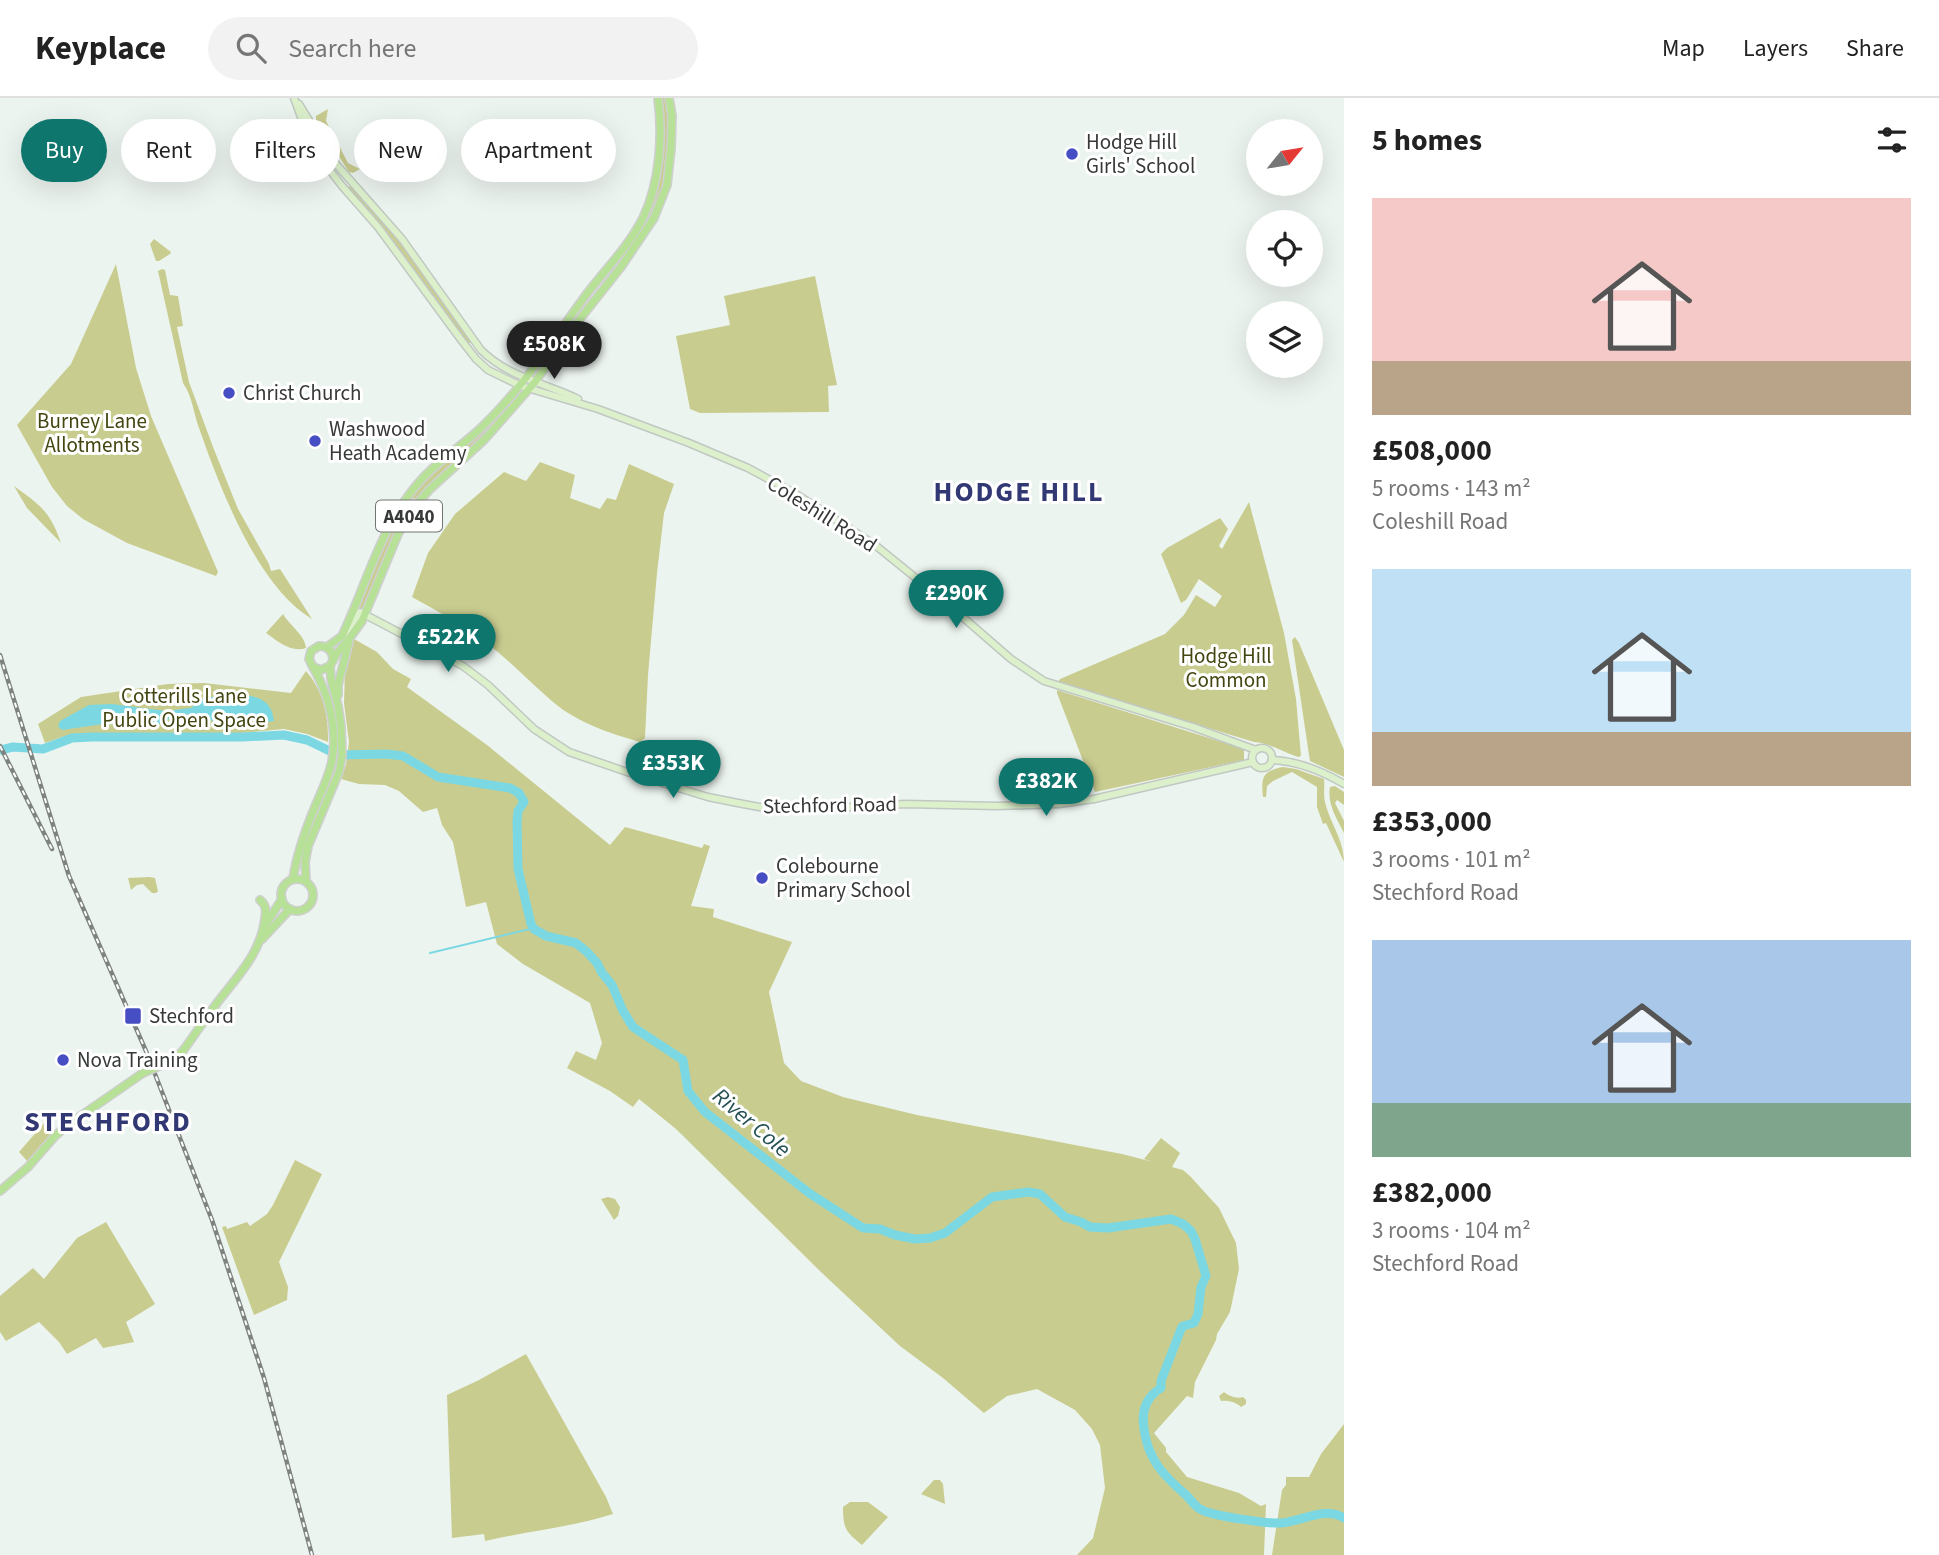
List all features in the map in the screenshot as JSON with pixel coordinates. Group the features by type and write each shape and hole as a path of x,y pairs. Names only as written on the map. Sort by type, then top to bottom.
{"main road":[{"path":"294,98 336,164 402,239 481,351 499,366 527,379 533,385"},
{"path":"294,98 322,160 390,242 476,359 488,370 521,386 533,385"},
{"name":"A4040","path":"332,663 345,637 386,531 405,501 421,480 480,429 527,379 643,218 656,181 661,124 658,98"},
{"name":"A4040","path":"327,647 359,627 398,534 414,508 429,490 484,440 533,385 654,218 667,185 673,132 669,98"},
{"path":"343,187 350,179"},
{"path":"614,261 621,267"},
{"name":"Coleshill Road","path":"533,385 565,393 598,409 722,456 796,494 875,545 1011,659 1044,681 1193,727 1255,750"},
{"path":"405,501 414,508"},
{"name":"Stechford Road","path":"365,614 480,677 534,729 569,752 708,797 765,808 800,810 905,804 1059,804 1094,799 1253,762"},
{"path":"293,879 304,833 336,763 338,685 345,637"},
{"path":"338,706 331,679 333,654 327,647 319,646 311,651 309,659 323,686 338,746"},
{"path":"313,667 321,670 332,663"},
{"path":"1262,747 1268,749 1272,754 1269,766 1256,766 1252,755 1255,750 1262,747"},
{"path":"1272,760 1306,766 1344,784"},
{"path":"306,881 293,879 283,886 283,903 290,909 304,909 312,901 313,890 306,881 305,862 308,846 339,772 336,763"},
{"path":"264,928 282,898"},
{"path":"0,1191 28,1167 69,1124 143,1073 169,1062 182,1052 250,961 264,928 266,909 260,900"},
{"path":"261,939 290,909"}],"green space":[{"path":"662,98 667,98 670,127 663,190 649,224 624,260 621,257 644,218 658,182 664,122"},
{"path":"328,109 326,119 316,119 316,116"},
{"path":"340,148 348,163 354,166 354,172 349,172 340,158"},
{"path":"351,185 400,240 471,342 468,344 392,239 348,187"},
{"path":"154,239 171,252 159,261 156,261 150,244"},
{"name":"Burney Lane Allotments","path":"116,264 136,368 151,416 218,572 216,576 127,543 83,519 67,506 52,487 17,425 71,364"},
{"path":"165,270 170,295 178,296 183,326 177,327 189,382 238,509 271,571 280,569 312,619 292,604 274,584 229,506 183,383 158,271"},
{"path":"815,276 837,385 828,386 829,412 700,413 690,409 676,336 730,325 724,296"},
{"path":"507,409 485,435 417,498 412,499 427,478"},
{"path":"540,462 575,475 570,498 600,509 607,498 616,500 629,464 674,484 664,513 648,675 645,738 640,742 605,731 573,716 553,702 484,641 412,597 428,553 455,514 504,472 526,481"},
{"path":"14,486 43,510 53,523 61,543 27,508"},
{"name":"Hodge Hill Common","path":"1249,502 1284,633 1296,699 1301,756 1058,682 1165,634 1184,615 1196,595 1215,607 1222,596 1199,579 1186,600 1181,603 1161,554 1220,518 1228,529 1219,546 1222,549"},
{"path":"401,510 407,514 364,609 359,607 388,533"},
{"path":"283,614 303,639 306,648 290,648 266,633"},
{"path":"1295,637 1344,750 1344,777 1310,761 1292,640"},
{"path":"354,639 377,652 393,669 411,679 407,687 487,745 610,845 625,827 702,848 704,844 710,846 691,906 714,909 713,917 792,942 769,992 784,1063 801,1081 843,1097 917,1115 1153,1162 1144,1159 1161,1138 1180,1153 1172,1167 1183,1170 1190,1176 1219,1208 1236,1243 1239,1269 1230,1312 1195,1382 1193,1398 1187,1396 1154,1433 1187,1477 1239,1493 1261,1506 1266,1504 1264,1555 1077,1555 1093,1538 1105,1488 1100,1445 1092,1429 1075,1410 1037,1389 1007,1396 984,1413 900,1346 676,1129 639,1099 633,1107 567,1068 576,1051 596,1060 602,1043 590,1003 523,964 497,944 486,902 466,907 453,842 442,825 437,808 423,812 399,791 385,785 359,784 341,779 349,742 344,703 345,670"},
{"name":"Cotterills Lane Public Open Space","path":"306,671 324,704 328,742 284,729 231,734 87,734 62,737 45,743 38,724 81,697 168,684 204,683 291,693"},
{"name":"Hodge Hill Common","path":"1057,690 1244,749 1244,760 1095,792"},
{"path":"1283,767 1324,779 1325,802 1342,846 1344,862 1326,823 1323,824 1317,807 1317,787 1292,772 1267,786 1266,797 1263,797 1264,776"},
{"path":"1335,786 1344,792 1344,805 1337,800 1335,803 1344,821 1344,833 1330,799 1330,787"},
{"path":"128,878 155,878 158,891 156,893 152,893 143,884 131,890"},
{"path":"46,1121 49,1139 28,1162 19,1152"},
{"path":"295,1160 322,1174 279,1262 288,1287 287,1300 254,1315 222,1227 226,1226 227,1229 247,1222 250,1226 267,1214"},
{"path":"601,1199 615,1199 620,1207 614,1220"},
{"path":"106,1222 155,1304 126,1322 134,1342 103,1348 96,1338 67,1354 39,1322 6,1341 0,1332 0,1296 33,1268 44,1279 77,1238"},
{"path":"526,1354 613,1514 485,1541 484,1534 452,1538 447,1395"},
{"path":"1224,1392 1233,1397 1243,1397 1246,1404 1241,1407 1232,1402 1221,1401 1219,1396"},
{"path":"1344,1424 1344,1555 1272,1555 1286,1477 1309,1477 1321,1454"},
{"path":"934,1480 940,1480 943,1484 945,1504 921,1494"},
{"path":"850,1502 868,1502 888,1517 862,1545 849,1533 845,1525 843,1507"}],"water":[{"path":"250,696 263,700 272,712 274,721 216,723 202,715 190,714 171,718 157,725 103,724 62,730 58,726 60,721 89,705 112,704 166,711 191,708 204,698"}],"waterway":[{"name":"River Cole","path":"0,750 13,747 43,749 72,738 284,735 307,740 338,755 403,756 438,777 510,788 519,793 524,802 518,811 517,821 518,869 531,924 546,936 576,943 587,952 612,985 633,1027 683,1060 688,1091 705,1112 809,1193 863,1228 880,1229 915,1239 930,1238 945,1233 992,1197 1028,1192 1040,1194 1065,1217 1090,1227 1108,1228 1171,1219 1183,1224 1195,1239 1206,1276 1201,1287 1198,1314 1194,1323 1181,1329 1161,1381 1161,1388 1148,1400 1144,1410 1146,1440 1153,1458 1164,1474 1196,1506 1208,1512 1275,1523 1330,1513 1344,1518"},
{"path":"430,953 534,928"}],"railway":[{"path":"0,655 69,876 146,1051 212,1220 264,1378 312,1555"},
{"path":"0,746 52,849"}],"place":[{"name":"Hodge Hill Girls' School","path":"1072,154"},
{"name":"Christ Church","path":"229,393"},
{"name":"Washwood Heath Academy","path":"315,441"},
{"name":"Colebourne Primary School","path":"762,878"},
{"name":"Stechford","path":"133,1016"},
{"name":"Nova Training","path":"63,1060"}],"district":[{"name":"HODGE HILL","path":"1019,491"},
{"name":"STECHFORD","path":"108,1121"}]}
